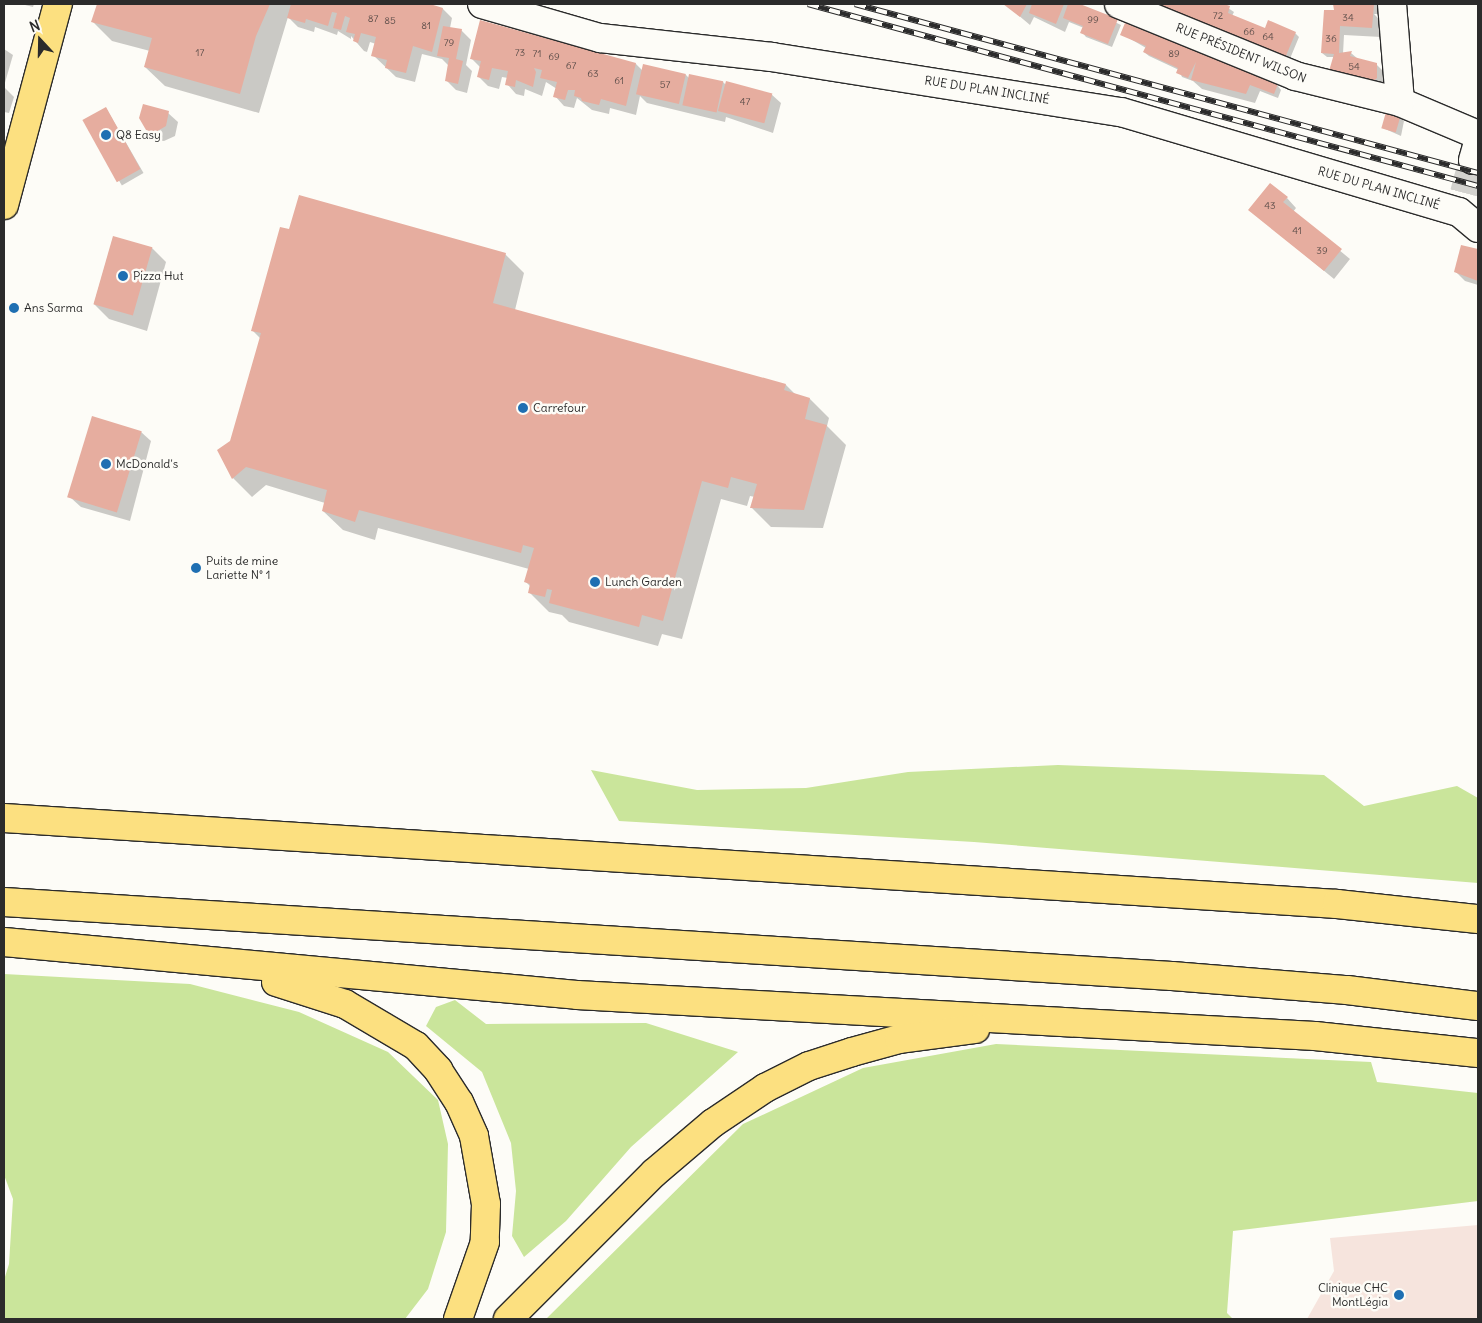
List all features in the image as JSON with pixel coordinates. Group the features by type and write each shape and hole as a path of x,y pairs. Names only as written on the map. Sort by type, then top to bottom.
{"main road":[{"path":"4,205 58,4"},
{"path":"4,818 1317,903 1478,919"},
{"path":"4,902 1172,976 1346,990 1478,1006"},
{"path":"4,942 167,959 578,995 1315,1036 1478,1053"},
{"path":"167,959 307,989 345,1004 416,1046 438,1070 459,1102 474,1136 486,1204 485,1242 458,1319"},
{"path":"508,1319 654,1172 683,1148 765,1088 809,1066 900,1039 983,1028 1065,1030 1147,1026"}],"street":[{"name":"RUE DU PLAN INCLINÉ","path":"482,4 600,38 772,57 1121,112 1467,211"},
{"name":"RUE PRÉSIDENT WILSON","path":"1119,4 1295,76 1400,102 1477,146"},
{"path":"1392,4 1400,102"}],"shaded area":[{"name":"Clinique CHC MontLégia","path":"1478,1225 1478,1319 1307,1319 1334,1271 1330,1238"}],"green space":[{"path":"1058,765 1324,775 1364,806 1457,786 1478,798 1478,883 974,842 619,821 591,770 697,790 806,788 908,772"},
{"path":"4,974 190,984 299,1012 388,1052 438,1100 448,1144 446,1232 428,1289 405,1319 4,1319 4,1280 9,1264 13,1199 4,1175"},
{"path":"455,1000 486,1024 646,1023 738,1052 631,1147 566,1221 524,1257 512,1236 516,1191 511,1143 482,1072 426,1026 436,1007"},
{"path":"996,1044 1371,1062 1377,1082 1478,1093 1478,1201 1233,1231 1227,1313 1233,1319 546,1319 743,1124 863,1068"}],"building":[{"path":"97,4 270,4 256,36 240,94 144,67 152,38 91,22"},
{"path":"291,4 430,4 443,8 432,52 413,46 406,73 385,68 387,60 371,56 376,37 361,33 358,43 353,41 355,34 346,32 350,18 345,16 341,30 333,28 337,13 332,12 328,26 306,19 305,23 287,18"},
{"path":"1003,4 1027,4 1020,17"},
{"path":"1032,4 1064,4 1056,24 1029,13"},
{"path":"1068,4 1080,4 1118,19 1108,44 1080,33 1083,26 1063,18"},
{"path":"1153,4 1224,4 1230,6 1228,13 1265,28 1268,20 1296,32 1285,58"},
{"path":"1333,4 1374,4 1372,28 1340,26 1339,53 1352,51 1350,56 1377,63 1377,78 1372,82 1329,71 1334,54 1321,53 1324,10 1334,10"},
{"path":"480,20 636,63 626,106 601,99 599,105 582,101 581,98 574,96 575,90 568,90 565,100 553,97 557,82 540,78 542,70 534,68 536,72 533,87 516,80 515,87 505,85 508,71 492,68 489,80 477,77 481,61 470,59"},
{"path":"1125,23 1278,84 1274,94 1250,85 1246,94 1191,80 1196,62 1188,78 1176,73 1178,68 1143,52 1146,46 1120,35"},
{"path":"443,26 462,29 456,59 463,61 458,84 445,81 449,58 437,56"},
{"path":"643,64 686,74 679,104 636,94"},
{"path":"689,74 723,81 717,113 682,105"},
{"path":"726,81 772,93 764,123 718,111"},
{"path":"143,104 169,111 166,126 154,133 146,130 139,118"},
{"name":"Q8 Easy","path":"106,107 140,169 117,182 82,120"},
{"path":"1386,112 1400,116 1396,132 1381,128"},
{"path":"1270,183 1288,197 1283,202 1342,249 1324,271 1248,210"},
{"name":"Carrefour","path":"299,195 506,253 493,303 786,384 784,390 810,398 805,419 827,425 804,510 750,508 757,484 731,477 728,488 702,481 663,621 642,615 639,627 549,603 552,590 547,589 545,597 528,593 530,584 524,582 534,548 523,545 521,553 359,510 355,522 322,511 327,490 246,467 232,479 217,450 230,441 261,333 251,331 280,227 289,229"},
{"name":"Pizza Hut","path":"113,236 152,247 133,316 93,304"},
{"path":"1461,245 1478,249 1478,281 1454,272"},
{"name":"McDonald's","path":"92,416 142,431 117,512 67,497"}],"tunnel":[{"path":"1464,193 1473,160"}],"railway":[{"path":"808,4 1478,186"},
{"path":"855,4 1478,173"}],"place":[{"name":"Q8 Easy","path":"106,135"},
{"name":"Pizza Hut","path":"123,276"},
{"name":"Ans Sarma","path":"14,308"},
{"name":"Carrefour","path":"523,408"},
{"name":"McDonald's","path":"106,464"},
{"name":"Puits de mine Lariette N° 1","path":"196,568"},
{"name":"Lunch Garden","path":"595,582"},
{"name":"Clinique CHC MontLégia","path":"1399,1295"}]}
